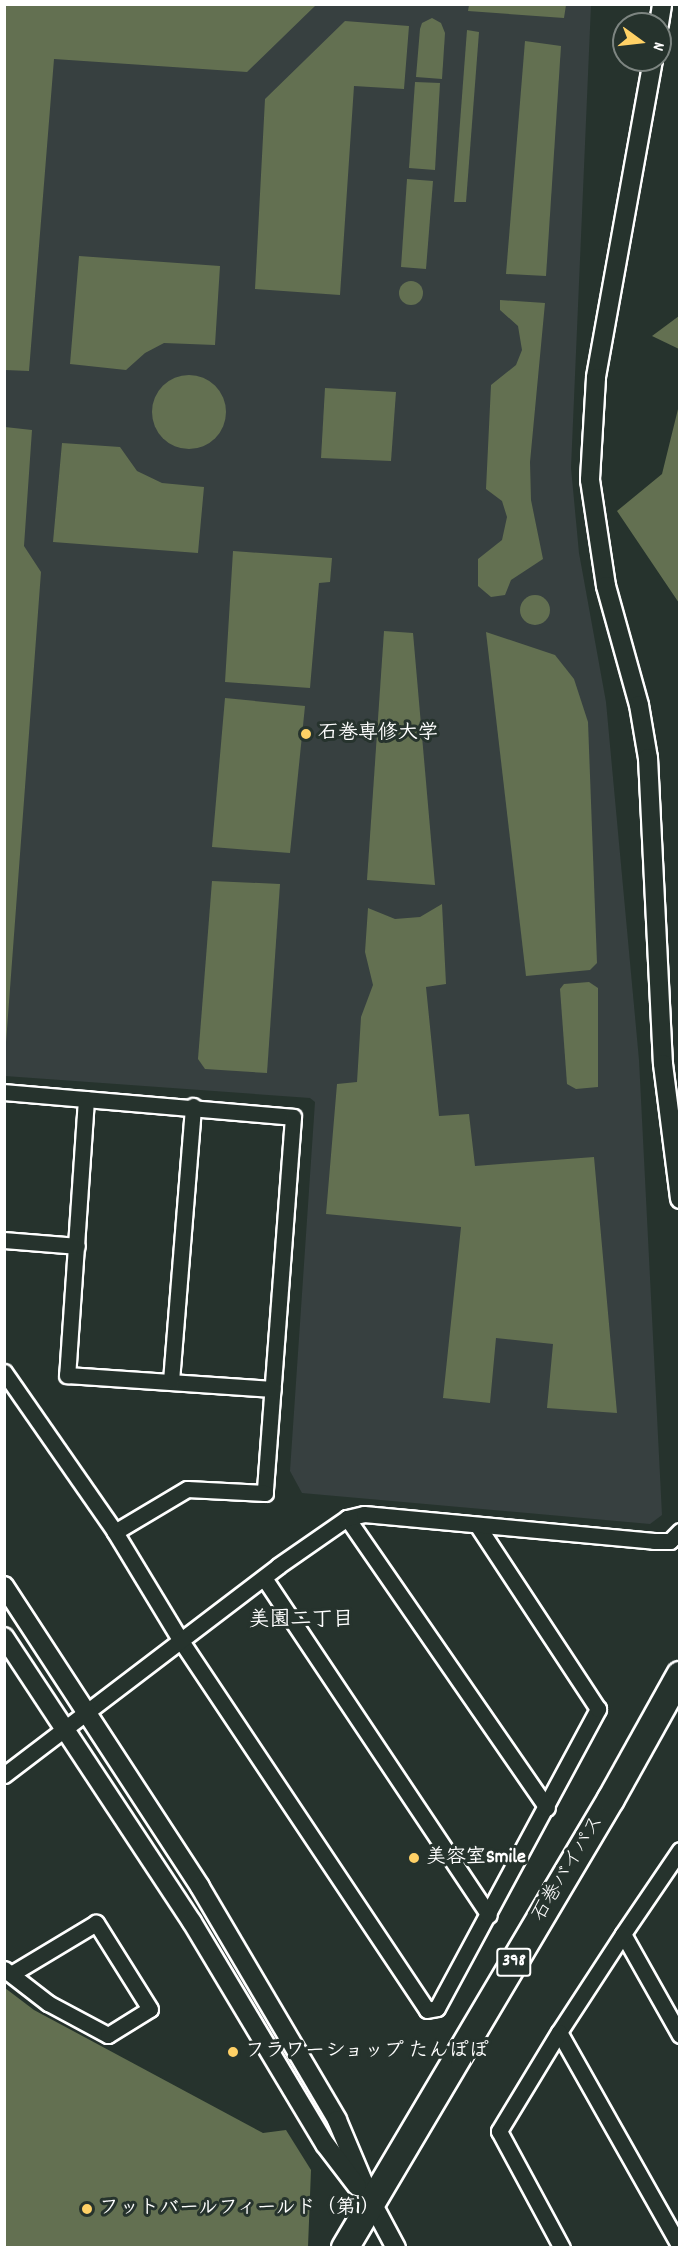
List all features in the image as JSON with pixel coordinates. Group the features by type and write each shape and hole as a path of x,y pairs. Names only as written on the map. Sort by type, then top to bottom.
{"highway":[{"name":"石巻バイパス","path":"345,2247 611,1799 680,1675"}],"street":[{"path":"651,72 596,378 590,480 606,586 639,705 648,758 663,1064 680,1199"},
{"path":"4,1092 192,1106 292,1117 265,1493 187,1489 115,1532"},
{"path":"86,1099 68,1375 273,1389"},
{"path":"171,1381 192,1106"},
{"path":"4,1240 77,1246"},
{"path":"4,1372 115,1532 181,1641 427,2010 437,2008 489,1916 598,1709 478,1526"},
{"path":"4,1775 332,1526 348,1518 364,1514 654,1541 670,1541 680,1531"},
{"path":"348,1518 547,1808"},
{"path":"264,1578 489,1916"},
{"path":"4,1586 88,1709 200,1887 337,2120 372,2204 396,2247"},
{"path":"4,1637 192,1922 325,2144 372,2204"},
{"path":"562,2247 499,2131 559,2032 680,1850"},
{"path":"96,1923 150,2009 108,2035 48,2003 8,1971 96,1923"},
{"path":"623,1934 680,2035"},
{"path":"559,2032 680,2247"}],"shaded area":[{"name":"石巻専修大学","path":"4,5 591,5 571,468 579,553 606,702 639,1060 662,1515 650,1524 302,1493 290,1471 315,1102 310,1098 5,1076"}],"green space":[{"path":"469,4 566,5 564,18 468,11"},
{"path":"4,5 316,5 247,72 54,59 29,371 5,370"},
{"path":"432,18 441,23 445,33 442,79 416,77 420,29 422,23"},
{"path":"345,21 409,26 404,89 354,86 340,295 255,289 265,99"},
{"path":"467,30 479,32 466,202 454,202"},
{"path":"525,41 561,46 546,276 506,274"},
{"path":"415,82 440,83 435,170 409,168"},
{"path":"407,179 433,181 426,269 401,267"},
{"path":"79,256 220,266 215,345 164,343 145,353 126,370 70,364"},
{"path":"406,281 416,281 423,288 423,298 416,305 406,305 399,298 399,288"},
{"path":"500,300 545,303 530,462 531,500 543,559 511,580 505,595 491,597 478,586 478,559 502,540 507,517 502,501 486,489 491,385 516,365 522,350 518,326 500,310"},
{"path":"679,316 679,349 652,336"},
{"path":"196,375 216,385 224,398 226,412 224,426 216,439 203,447 182,449 162,439 154,426 152,405 162,385 175,377"},
{"path":"325,388 396,392 391,461 321,458"},
{"path":"679,405 679,603 617,511 662,474"},
{"path":"5,427 32,430 24,546 41,572 5,1056"},
{"path":"62,443 120,447 137,471 162,483 204,487 198,553 53,542"},
{"path":"233,551 332,558 330,582 319,583 310,688 225,682"},
{"path":"535,595 546,599 550,610 546,621 535,625 524,621 520,610 524,599"},
{"path":"384,631 413,633 435,885 367,880"},
{"path":"486,632 555,655 574,679 588,722 597,963 590,970 526,976"},
{"path":"225,698 305,706 290,853 212,847"},
{"path":"212,881 280,884 267,1073 205,1069 198,1059"},
{"path":"442,904 446,984 426,987 439,1116 469,1114 475,1166 594,1157 617,1413 547,1408 553,1344 496,1338 490,1403 443,1398 461,1227 326,1214 337,1084 357,1082 361,1017 373,985 365,952 368,908 395,919 420,917"},
{"path":"589,982 598,988 598,1087 576,1089 567,1084 560,989 564,984"},
{"path":"5,1988 34,2010 263,2133 286,2130 311,2170 308,2247 5,2247"}],"place":[{"name":"石巻専修大学","path":"306,734"},
{"name":"美容室Smile","path":"414,1858"},
{"name":"フラワーショップ たんぽぽ","path":"233,2052"},
{"name":"フットバールフィールド（第1）","path":"87,2209"}],"district":[{"name":"美園二丁目","path":"301,1621"}]}
